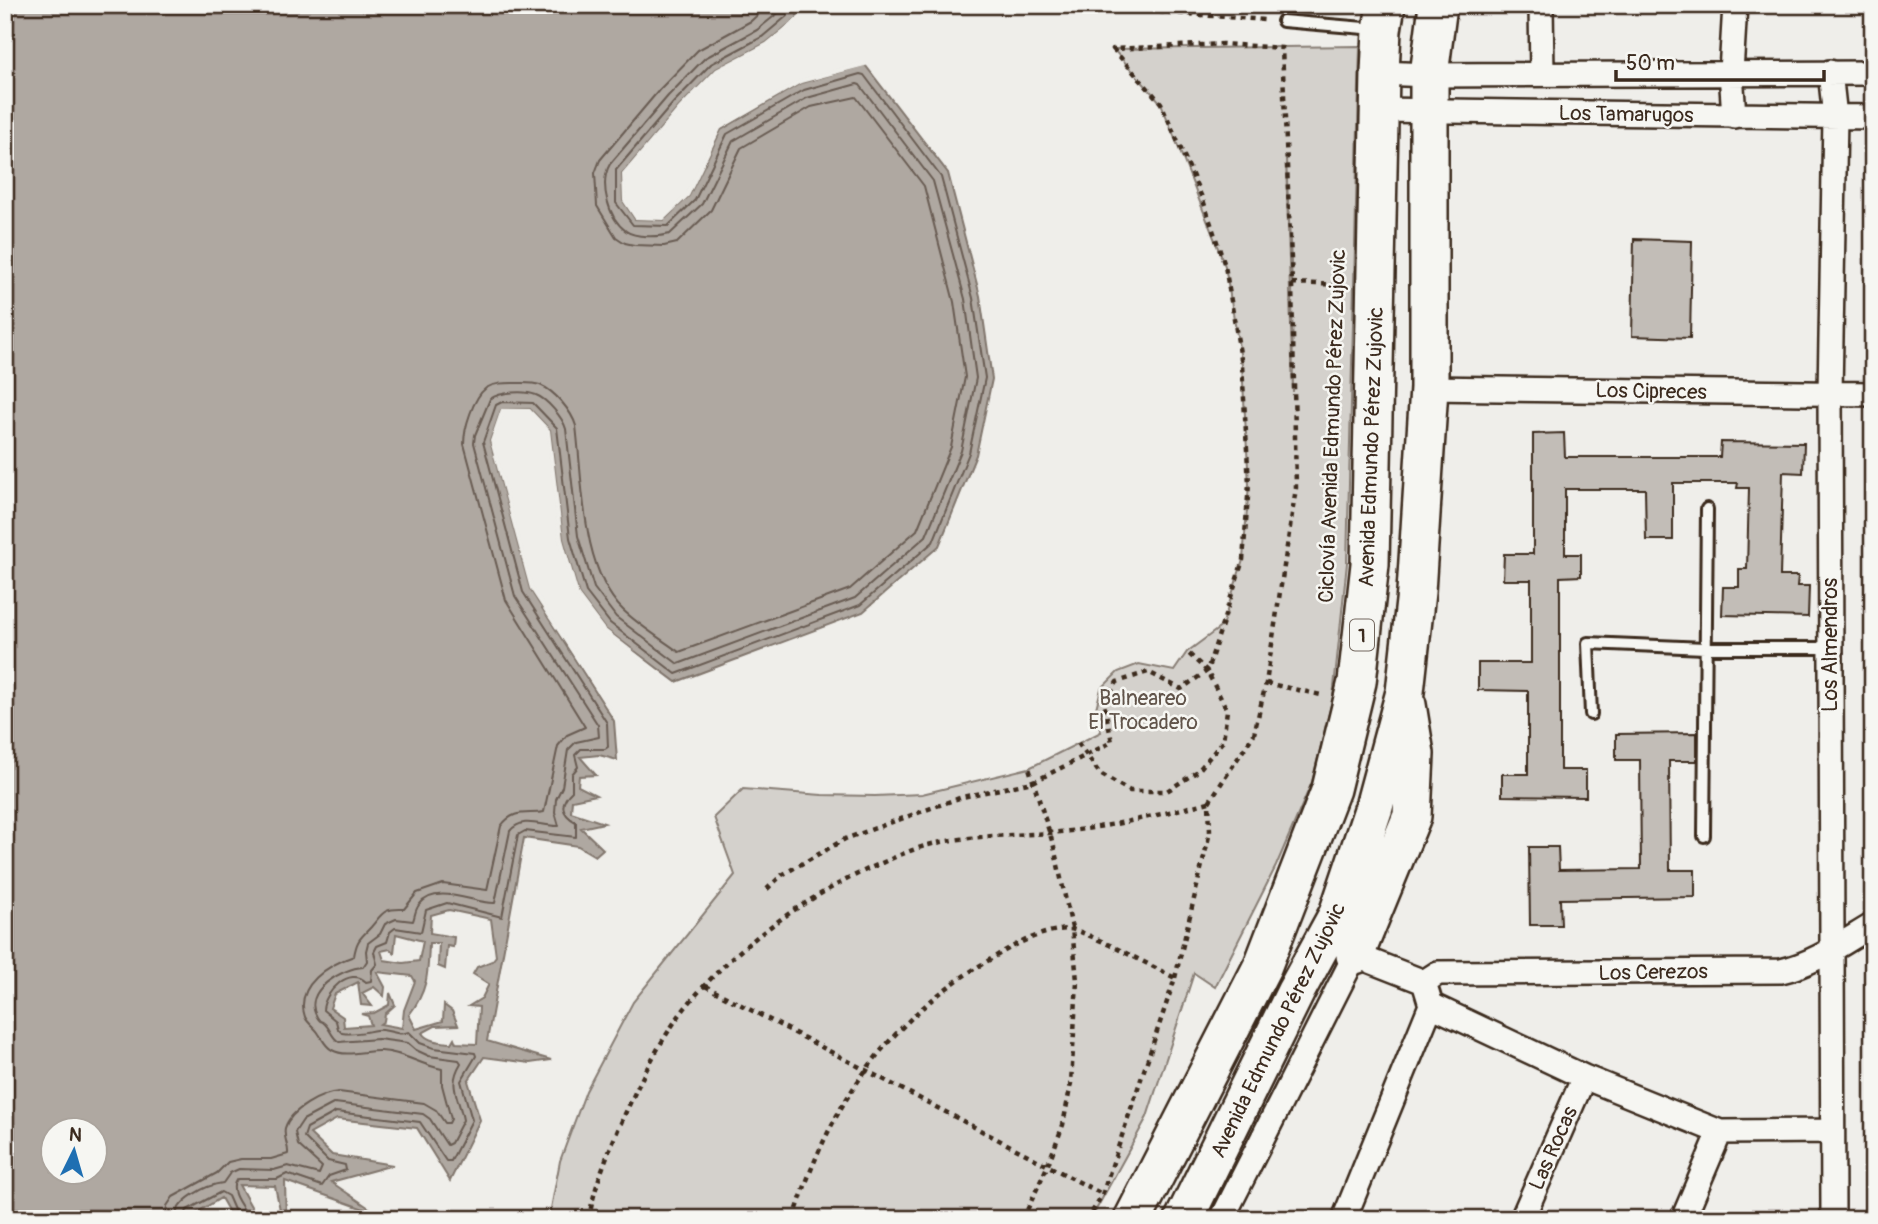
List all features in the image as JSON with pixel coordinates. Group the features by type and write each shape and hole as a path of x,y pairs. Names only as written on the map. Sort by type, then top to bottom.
{"highway":[{"name":"Avenida Edmundo Pérez Zujovic","path":"1184,1219 1296,991 1338,914 1374,807 1405,692 1416,592 1429,388 1429,75 1438,5"},
{"name":"Avenida Edmundo Pérez Zujovic","path":"1121,1208 1263,965 1331,789 1357,682 1370,565 1380,73 1384,18"},
{"path":"1355,955 1412,816 1415,754 1405,692"}],"street":[{"path":"1541,5 1542,74"},
{"path":"1734,116 1731,72 1735,5"},
{"name":"Los Almendros","path":"1830,72 1835,117 1829,648 1833,1219"},
{"name":"Los Tamarugos","path":"1380,73 1873,72"},
{"name":"Los Tamarugos","path":"1380,110 1873,117"},
{"name":"Los Cipreces","path":"1429,388 1873,394"},
{"name":"Los Cerezos","path":"1424,982 1438,973 1781,971 1794,968 1873,925"},
{"path":"1345,1219 1431,1005 1424,982 1355,955"},
{"name":"Avenida Edmundo Pérez Zujovic","path":"1222,1219 1355,955"},
{"path":"1431,1005 1584,1077 1720,1132 1831,1130"},
{"name":"Las Rocas","path":"1522,1219 1584,1077"},
{"path":"1683,1219 1720,1132"}],"lane":[{"path":"1283,21 1384,18"},
{"path":"1704,836 1707,509"},
{"path":"1591,714 1588,643 1706,648 1829,648"}],"path":[{"path":"1131,5 1136,10 1283,21"},
{"path":"767,889 782,875 845,839 962,797 1033,782 1112,742 1104,704 1118,682 1148,672 1181,689 1208,671 1243,560 1249,484 1242,365 1225,266 1203,200 1161,103 1113,49 1223,44 1282,48 1292,284 1296,488 1266,682 1254,734 1209,802 1210,832 1175,978 1102,1195 1088,1219"},
{"path":"1292,284 1353,286"},
{"path":"1078,743 1100,774 1130,791 1167,791 1198,771 1223,741 1227,710 1208,671 1187,652"},
{"path":"1266,682 1333,697"},
{"path":"1023,1219 1063,1125 1071,1083 1077,981 1072,928 1050,833 1028,768"},
{"path":"589,1219 613,1140 650,1062 684,1009 743,947 782,916 841,882 888,860 931,845 970,837 1050,833 1128,824 1209,802"},
{"path":"794,1219 805,1184 826,1135 865,1071 897,1030 932,999 970,971 1012,947 1043,934 1072,928 1175,978"},
{"path":"705,986 1102,1195 1121,1208"}],"green space":[{"name":"Balneareo El Trocadero","path":"1360,46 1347,563 1333,697 1312,782 1276,866 1215,987 1194,973 1147,1117 1091,1219 549,1219 560,1161 586,1091 633,1002 735,875 714,817 743,789 822,795 922,794 1029,768 1101,732 1095,712 1101,689 1118,672 1139,664 1174,671 1187,652 1222,626 1243,560 1249,484 1242,365 1225,266 1161,103 1113,49","holes":["1286,159 1292,283 1293,392"]}],"water":[{"path":"5,5 793,5 798,17 766,43 716,69 679,107 622,174 623,201 635,219 664,220 689,196 721,130 801,83 865,65 948,173 980,296 992,379 976,455 939,546 863,612 676,682 604,628 579,595 563,539 550,430 530,409 501,410 490,441 530,589 614,721 617,760 599,755 580,757 596,775 579,776 578,786 596,795 572,800 571,812 604,823 581,828 603,849 595,856 578,846 524,838 487,1041 551,1060 530,1063 484,1057 468,1081 480,1120 450,1181 417,1128 337,1119 310,1134 332,1155 393,1165 331,1182 378,1214 285,1181 286,1219 282,1219 275,1186 239,1185 258,1219 233,1219 221,1198 186,1219 5,1219","holes":["449,910 491,919 496,956 492,961 477,967 473,974 489,984 482,998 469,1006 479,1007 477,1044 456,1043 454,1038 451,1043 435,1041 422,1033 435,1026 458,1025 452,1011 444,1005 443,1021 416,1029 409,1015 420,998 426,981 429,943 439,943 438,966 445,969 447,946 453,947 454,937 430,933 431,915","396,934 423,941 419,961 403,963 384,960 381,951 390,949 394,953","377,972 412,976 415,981 404,1010 402,1028 380,1024 384,1021 385,1014 395,1005 390,993 389,1005 374,1013 361,1014 368,1016 371,1025 344,1027 343,1017 330,1008 335,994 358,982 361,1005 372,1006 362,993 374,987 384,996 385,987"]}],"pier":[{"path":"798,17 802,17 768,46 718,72 682,109 625,176 626,200 637,216 663,217 686,194 719,127 800,80 864,62 869,65 801,83 721,129 689,196 664,220 635,219 623,201 622,174 679,107 716,69 766,43"},
{"path":"501,409 530,409 550,430 563,539 579,595 604,628 677,685 673,685 602,631 576,597 559,540 547,431 529,413 504,413 493,441 533,588 618,724 530,589 490,441"}],"building":[{"path":"1634,239 1692,241 1690,338 1632,336"},
{"path":"1564,433 1565,457 1720,457 1721,442 1804,443 1803,473 1783,472 1780,576 1798,576 1797,586 1809,586 1808,617 1722,615 1723,587 1739,587 1739,569 1747,569 1749,488 1737,488 1738,483 1673,483 1673,540 1646,540 1645,489 1565,489 1565,554 1581,554 1581,576 1560,577 1560,770 1586,770 1586,797 1502,796 1502,774 1528,774 1528,691 1478,690 1478,663 1531,663 1531,580 1503,580 1504,554 1533,554 1533,434"},
{"path":"1697,733 1697,761 1669,761 1670,870 1695,870 1695,897 1560,899 1561,925 1530,925 1529,847 1558,847 1559,870 1641,869 1640,760 1616,760 1616,734"}]}
